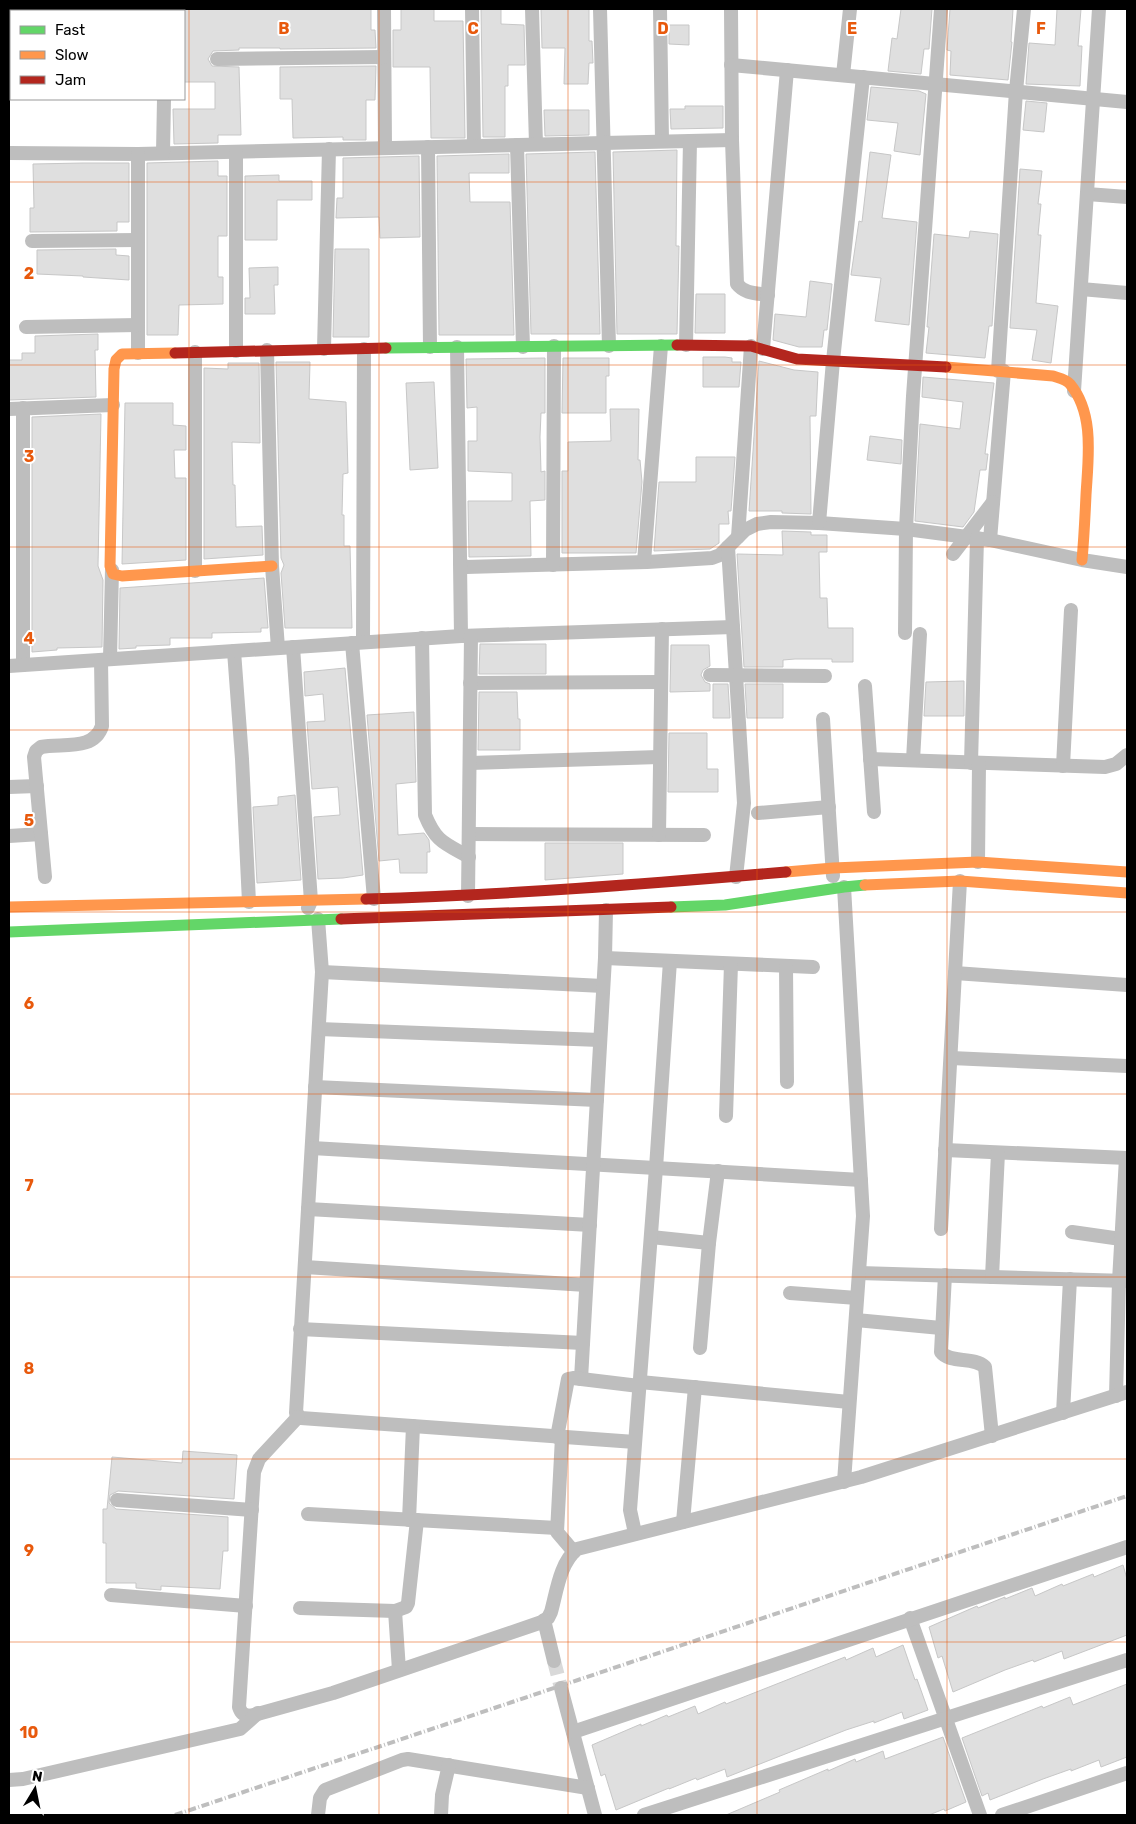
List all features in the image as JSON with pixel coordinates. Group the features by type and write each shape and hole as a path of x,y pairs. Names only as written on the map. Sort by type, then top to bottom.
{"street":[{"path":"384,9 385,148"},
{"path":"472,9 474,146"},
{"path":"532,9 536,144"},
{"path":"600,9 608,346"},
{"path":"660,9 662,141"},
{"path":"731,9 732,140 737,284 748,292 768,295"},
{"path":"844,75 850,9"},
{"path":"913,760 913,634 906,529 941,9"},
{"path":"978,862 975,763 978,538 993,502 1016,91 1024,9"},
{"path":"1074,392 1100,9"},
{"path":"217,59 384,57"},
{"path":"731,65 1127,102"},
{"path":"736,877 744,802 734,627 733,542 757,348 768,295 787,70"},
{"path":"819,523 833,361 863,77"},
{"path":"163,153 164,100"},
{"path":"9,154 138,154 732,140"},
{"path":"686,346 690,141"},
{"path":"517,145 524,346"},
{"path":"428,147 430,347"},
{"path":"324,349 328,150"},
{"path":"236,152 236,351"},
{"path":"138,154 138,353"},
{"path":"1087,194 1127,198"},
{"path":"32,240 138,240"},
{"path":"1081,289 1127,293"},
{"path":"26,327 138,325"},
{"path":"553,565 554,346"},
{"path":"644,562 661,346"},
{"path":"272,566 122,576 113,574 110,566 114,369 116,360 122,354 430,347 686,346 757,348 797,359 916,364 1053,376 1063,379 1070,384 1080,402 1088,432 1089,455 1082,560"},
{"path":"457,347 460,563 470,683 468,896"},
{"path":"364,348 358,643 374,899"},
{"path":"267,350 272,566 278,648"},
{"path":"195,571 196,352"},
{"path":"113,405 16,408 16,666 422,638 734,627"},
{"path":"953,554 978,538 993,502"},
{"path":"460,563 466,568 712,558 720,555 745,530 757,524 771,522 906,529 978,538 1082,560 1127,567"},
{"path":"45,877 34,757 36,751 41,747 85,743 94,740 99,735 102,726 112,570"},
{"path":"1063,766 1071,610"},
{"path":"660,835 659,757 662,629"},
{"path":"422,638 425,815 431,830 440,841 469,857"},
{"path":"293,647 310,901 303,920"},
{"path":"234,651 242,759 249,902"},
{"path":"710,675 825,676"},
{"path":"470,683 661,682"},
{"path":"865,686 874,812"},
{"path":"823,719 833,868 839,888 863,1222 844,1482"},
{"path":"870,759 1105,767 1116,764 1127,755"},
{"path":"470,763 659,757"},
{"path":"9,787 37,786"},
{"path":"758,812 829,806"},
{"path":"9,836 41,834"},
{"path":"469,834 704,835"},
{"path":"9,907 468,896 603,888 833,868 978,862 1127,872"},
{"path":"941,1229 960,881"},
{"path":"9,932 725,904 839,888 896,883 960,881 1127,893"},
{"path":"582,1379 606,910"},
{"path":"298,1417 295,1409 322,972 318,919"},
{"path":"605,958 813,967"},
{"path":"635,1534 630,1510 670,961"},
{"path":"726,1116 731,964"},
{"path":"786,966 788,1082"},
{"path":"322,972 603,986"},
{"path":"956,973 1127,985"},
{"path":"318,1029 600,1040"},
{"path":"951,1058 1127,1066"},
{"path":"315,1087 597,1100"},
{"path":"312,1148 861,1180"},
{"path":"298,1417 259,1459 256,1465 240,1707 241,1712 245,1715 334,1693 544,1620 551,1612 564,1564 574,1552 585,1546 844,1482 1122,1394 1123,1281 1121,1239 1127,1158 946,1150"},
{"path":"992,1277 998,1153"},
{"path":"700,1348 709,1243 718,1171"},
{"path":"308,1209 590,1225"},
{"path":"1072,1232 1121,1239"},
{"path":"651,1237 709,1243"},
{"path":"305,1267 586,1285"},
{"path":"859,1273 1123,1281"},
{"path":"945,1275 940,1348 942,1355 983,1365 986,1370 992,1436"},
{"path":"1063,1413 1070,1279"},
{"path":"790,1293 857,1298"},
{"path":"856,1320 941,1328"},
{"path":"300,1329 583,1343"},
{"path":"574,1552 559,1535 557,1528 560,1437 566,1382 570,1378 695,1387 850,1402"},
{"path":"683,1522 695,1387"},
{"path":"298,1417 635,1442"},
{"path":"300,1608 395,1611 402,1609 408,1603 413,1520 413,1426"},
{"path":"117,1500 252,1510"},
{"path":"308,1514 557,1528"},
{"path":"573,1732 1127,1547"},
{"path":"111,1595 246,1606"},
{"path":"395,1611 399,1670"},
{"path":"910,1618 980,1815"},
{"path":"544,1620 554,1661"},
{"path":"644,1815 1127,1660"},
{"path":"560,1688 596,1815"},
{"path":"9,1780 23,1779 240,1729 258,1713"},
{"path":"318,1815 320,1798 326,1790 402,1760 416,1759 588,1788"},
{"path":"441,1815 442,1795 449,1765"},
{"path":"1002,1815 1127,1773"}],"building":[{"path":"371,9 371,30 375,30 376,48 239,48 239,50 213,51 208,59 212,66 239,67 241,135 218,135 218,143 174,144 173,109 215,109 215,82 185,82 184,10"},
{"path":"401,9 434,9 434,21 463,21 465,138 431,138 430,67 393,67 393,30 401,30"},
{"path":"481,9 501,9 501,24 524,25 525,65 508,65 508,86 505,86 505,137 483,137"},
{"path":"541,9 589,9 589,41 592,41 593,63 589,63 588,84 564,84 565,48 542,48"},
{"path":"901,9 932,9 929,49 924,49 921,74 888,71 892,38 897,39"},
{"path":"950,9 1013,9 1008,80 950,75 951,51 947,50"},
{"path":"1057,9 1081,9 1078,46 1082,46 1080,86 1026,84 1029,43 1055,45"},
{"path":"669,25 689,25 689,45 669,44"},
{"path":"376,66 375,100 366,100 366,140 343,140 343,137 293,138 292,99 280,99 280,67"},
{"path":"871,87 919,91 926,94 920,155 894,151 898,123 867,120"},
{"path":"1026,101 1047,103 1044,132 1023,130"},
{"path":"685,106 723,106 723,128 671,129 670,109 685,109"},
{"path":"544,110 589,110 589,135 545,136"},
{"path":"677,150 676,246 679,246 677,334 617,334 613,152"},
{"path":"595,152 600,334 531,334 526,154"},
{"path":"870,152 891,155 882,218 917,222 909,325 875,321 881,278 851,275 859,221 862,222"},
{"path":"509,154 509,173 469,173 470,202 510,202 514,335 439,335 437,156"},
{"path":"419,156 420,237 380,238 379,217 336,218 337,198 343,198 343,158"},
{"path":"218,161 218,176 227,176 227,236 218,236 218,277 223,277 223,304 179,305 178,335 147,335 147,163"},
{"path":"129,163 129,222 117,222 117,231 30,232 30,208 34,208 33,164"},
{"path":"1020,169 1042,171 1038,204 1041,204 1038,235 1041,235 1036,303 1058,306 1051,363 1032,360 1037,330 1010,328"},
{"path":"279,175 279,181 312,181 312,200 277,200 277,240 245,240 245,176"},
{"path":"970,231 998,234 992,326 989,326 985,358 926,353 934,234 969,238"},
{"path":"116,249 116,255 129,256 129,280 37,274 37,250"},
{"path":"335,249 369,249 369,337 333,337"},
{"path":"278,267 278,285 274,285 275,314 245,314 245,298 250,298 249,268"},
{"path":"810,281 832,284 827,330 824,330 822,347 799,347 773,340 775,314 806,317"},
{"path":"696,294 725,294 725,333 695,333"},
{"path":"98,334 98,350 95,350 96,397 9,400 9,360 22,360 22,353 35,353 35,336"},
{"path":"703,357 725,357 732,358 732,362 741,362 739,387 703,387"},
{"path":"545,358 545,413 541,413 540,437 541,472 545,471 545,500 530,501 531,556 469,557 468,501 512,501 512,473 468,471 468,441 477,441 477,407 467,408 466,359"},
{"path":"563,358 609,358 609,376 606,376 606,413 562,413"},
{"path":"759,361 794,370 818,372 816,416 810,416 811,514 782,513 782,511 749,511"},
{"path":"276,362 310,362 309,399 346,402 348,473 343,474 342,515 344,515 344,546 350,546 352,628 285,628 281,573 284,565 281,558"},
{"path":"228,363 259,363 260,443 232,442 236,527 262,526 263,555 204,559 204,368 228,369"},
{"path":"923,377 994,383 985,454 988,454 986,470 980,470 974,512 963,527 915,521 920,424 960,429 963,402 922,397"},
{"path":"434,382 438,468 410,470 406,383"},
{"path":"125,403 173,403 173,425 186,426 186,450 174,450 175,478 186,478 186,560 122,564"},
{"path":"610,409 639,409 638,460 640,460 642,482 636,553 562,553 562,471 568,471 568,442 611,441"},
{"path":"101,414 98,566 103,580 102,647 57,648 57,650 32,652 32,417"},
{"path":"870,436 902,440 901,464 867,460"},
{"path":"696,457 735,457 731,511 728,511 729,524 719,524 719,543 710,549 654,551 659,482 696,482"},
{"path":"782,531 811,532 811,535 827,535 827,552 819,552 820,598 827,598 828,628 853,628 853,662 832,662 832,659 795,659 783,660 783,667 744,667 737,554 783,555"},
{"path":"264,578 268,628 261,628 261,632 212,633 212,638 170,638 170,645 136,646 136,648 119,649 120,588"},
{"path":"480,644 546,644 546,674 479,674"},
{"path":"671,645 709,645 710,666 703,670 701,675 705,682 710,684 710,691 670,692"},
{"path":"345,668 363,875 318,879 314,817 340,815 338,787 312,789 307,722 325,721 323,694 305,696 304,672"},
{"path":"964,681 964,716 924,716 926,682"},
{"path":"713,684 728,684 730,718 713,718"},
{"path":"745,684 783,684 783,718 747,718"},
{"path":"479,692 517,692 518,719 520,719 520,750 478,750"},
{"path":"414,712 416,782 396,784 398,835 424,833 429,840 430,852 427,852 427,873 400,873 399,859 379,861 367,715"},
{"path":"669,733 707,733 707,769 718,769 718,792 668,792"},
{"path":"295,795 301,880 257,883 253,807 278,805 278,797"},
{"path":"545,843 623,843 623,874 545,880"},
{"path":"183,1451 237,1455 234,1499 118,1491 110,1495 109,1503 116,1509 228,1517 228,1551 223,1551 220,1589 161,1586 161,1590 136,1588 136,1583 106,1583 106,1543 103,1543 103,1509 107,1509 112,1457 182,1463"},
{"path":"1123,1565 1127,1579 1127,1635 1064,1659 1062,1651 1034,1662 1033,1660 953,1692 942,1656 938,1658 929,1627 977,1606 978,1608 1032,1588 1035,1596 1062,1584 1063,1586 1093,1574 1094,1577"},
{"path":"903,1645 928,1710 904,1719 902,1712 874,1723 874,1721 846,1730 727,1777 725,1769 697,1780 696,1778 616,1810 605,1774 601,1776 592,1745 641,1724 641,1726 695,1706 698,1714 845,1657 846,1660 873,1648 876,1657"},
{"path":"1127,1684 1127,1757 1101,1767 1099,1760 990,1800 988,1793 982,1796 962,1738 1042,1706 1043,1708 1070,1697 1073,1705"},
{"path":"943,1737 966,1802 945,1811 944,1809 929,1815 726,1815 780,1792 779,1790 855,1759 856,1762 883,1751 885,1759"}],"tunnel":[{"path":"554,1661 561,1688"}],"railway":[{"path":"175,1815 1127,1496"}],"traffic: fast":[{"path":"386,348 677,345"},
{"path":"671,907 725,905 865,885"},
{"path":"9,932 341,919"}],"traffic: slow":[{"path":"175,353 122,354 116,360 114,369 110,566 113,574 122,576 272,566"},
{"path":"946,367 1053,376 1070,384 1078,396 1083,409 1088,437 1082,560"},
{"path":"786,872 833,868 978,862 1127,872"},
{"path":"865,885 960,881 1127,893"},
{"path":"9,907 366,899"}],"traffic: jam":[{"path":"677,345 751,346 797,359 946,367"},
{"path":"175,353 386,348"},
{"path":"366,899 576,889 786,872"},
{"path":"341,919 671,907"}]}
